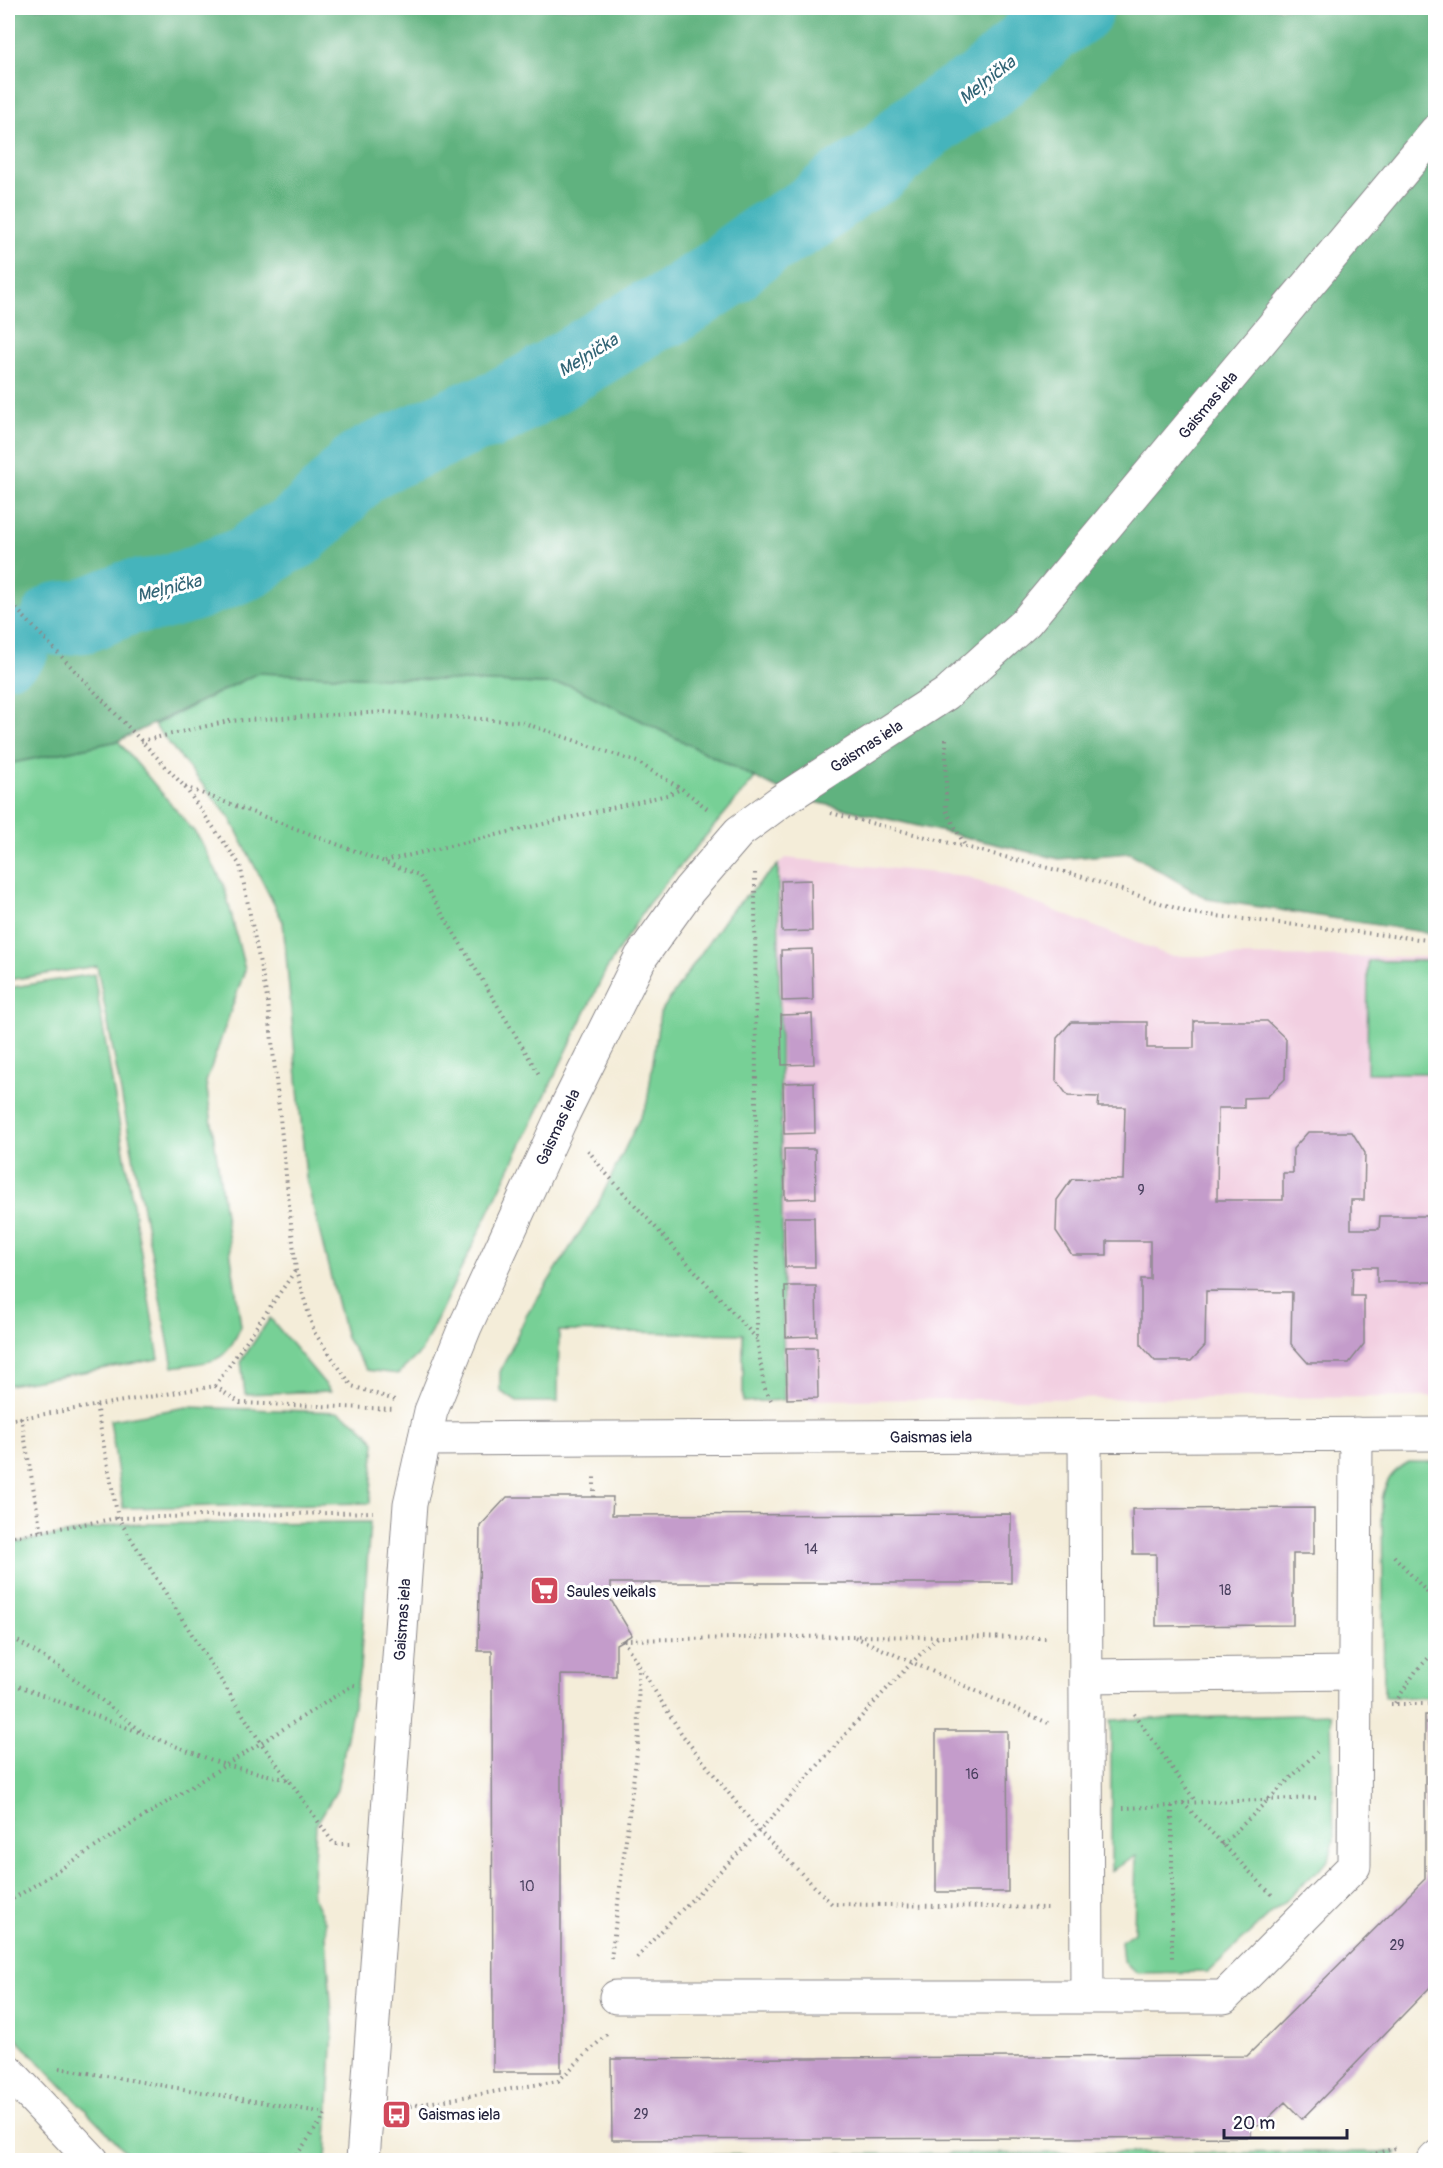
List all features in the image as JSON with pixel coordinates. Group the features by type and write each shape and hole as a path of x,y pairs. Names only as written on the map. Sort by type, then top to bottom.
{"street":[{"name":"Gaismas iela","path":"363,2160 410,1511 428,1425 465,1327 558,1125 640,957 689,890 739,832 768,810 842,764 946,694 1026,622 1436,131"},
{"name":"Gaismas iela","path":"428,1425 801,1438 1436,1434"},
{"path":"616,1990 1224,1996 1354,1866 1356,1434"},
{"path":"1085,1437 1086,1638 1097,1676 1086,1741 1087,1996"},
{"path":"1097,1676 1355,1672"},
{"path":"8,2071 92,2160"}],"path":[{"path":"8,600 184,786 240,865 268,1003 296,1271 314,1332 352,1386 428,1425"},
{"path":"946,694 946,810 964,845"},
{"path":"140,741 229,721 385,712 521,722 637,762 682,789 667,795 384,861"},
{"path":"184,786 419,875 542,1080"},
{"path":"801,1438 778,1411 764,1387 757,1339 768,810 964,845 1080,876 1190,913 1436,941"},
{"path":"603,1170 757,1339"},
{"path":"215,1386 296,1271"},
{"path":"8,1420 215,1386 240,1403 335,1404 428,1425"},
{"path":"96,1405 118,1518 261,1743 334,1844 385,1846"},
{"path":"21,1417 40,1532"},
{"path":"8,1538 118,1518 410,1511"},
{"path":"8,1635 59,1667 145,1735"},
{"path":"1086,1638 852,1636 623,1640 683,1736 759,1831 832,1904 1087,1908"},
{"path":"852,1636 1086,1741"},
{"path":"616,1990 680,1909 759,1831 844,1734 939,1636"},
{"path":"1394,1704 1416,1671 1436,1650"},
{"path":"401,2108 558,2081 617,2025 616,1990 610,1971 611,1938 639,1735 638,1664"},
{"path":"1097,1676 1196,1802"},
{"path":"8,1682 225,1765 289,1780"},
{"path":"8,1902 353,1686 364,1686"},
{"path":"1222,1845 1354,1716"},
{"path":"1087,1810 1172,1806 1196,1802 1354,1797"},
{"path":"1183,1803 1299,1923"},
{"path":"1172,1806 1172,1995"},
{"path":"54,2067 325,2113 366,2115"},
{"path":"293,2160 325,2113"},
{"path":"1353,2160 1405,2146"}],"shaded area":[{"path":"785,858 966,876 1170,956 1435,957 1435,1397 784,1400 778,865"}],"green space":[{"path":"8,8 1435,8 1435,934 1207,899 1130,853 1059,859 794,797 570,685 258,673 118,741 8,764"},
{"path":"258,673 570,685 755,778 648,904 606,970 421,1352 398,1374 367,1370 346,1338 306,1178 283,922 230,818 154,725"},
{"path":"118,741 197,835 224,885 245,970 206,1082 241,1326 229,1349 223,1355 208,1362 173,1367 97,966 8,980 8,764"},
{"path":"778,865 784,1400 743,1402 743,1334 559,1331 558,1402 517,1402 500,1391 500,1372 526,1316 597,1206 647,1103 660,1013 728,914"},
{"path":"1368,961 1435,961 1435,1073 1367,1073"},
{"path":"94,974 159,1359 8,1385 8,988"},
{"path":"270,1318 331,1391 245,1394 241,1361"},
{"path":"187,1407 339,1412 359,1424 375,1442 370,1503 123,1508 110,1420"},
{"path":"1409,1462 1435,1462 1435,1698 1384,1697 1382,1501 1390,1478"},
{"path":"8,1483 15,1531 8,1532"},
{"path":"370,1522 360,1669 337,1790 316,1825 312,1895 325,1922 333,2029 326,2160 134,2160 8,2030 8,1544 122,1524"},
{"path":"1331,1714 1334,1841 1329,1860 1208,1972 1138,1973 1123,1962 1121,1941 1134,1932 1136,1856 1111,1871 1111,1720"},
{"path":"1398,2152 1391,2160 657,2160 657,2155"}],"building":[{"path":"811,880 812,931 782,932 781,881"},
{"path":"812,949 813,1000 782,1001 781,950"},
{"path":"812,1014 814,1064 782,1065 781,1015"},
{"path":"1194,1021 1267,1021 1286,1039 1285,1079 1267,1097 1244,1098 1244,1108 1218,1108 1217,1200 1283,1200 1283,1173 1293,1173 1293,1149 1308,1132 1352,1132 1365,1153 1364,1200 1351,1200 1351,1229 1379,1229 1380,1216 1436,1216 1436,1282 1377,1282 1377,1267 1353,1267 1352,1296 1364,1296 1364,1344 1349,1363 1308,1363 1291,1344 1292,1292 1206,1291 1205,1346 1191,1361 1155,1361 1141,1345 1141,1279 1150,1279 1150,1241 1107,1241 1107,1255 1072,1255 1056,1231 1057,1200 1072,1179 1123,1180 1125,1107 1098,1107 1099,1097 1068,1096 1056,1080 1057,1038 1071,1022 1147,1022 1147,1048 1194,1048"},
{"path":"814,1082 815,1133 784,1134 783,1083"},
{"path":"784,1149 815,1149 816,1198 785,1199"},
{"path":"784,1217 814,1217 815,1267 785,1267"},
{"path":"785,1286 816,1286 817,1336 786,1337"},
{"path":"786,1348 817,1348 818,1398 787,1399"},
{"path":"507,1497 613,1497 612,1515 1011,1514 1011,1583 611,1583 611,1600 632,1635 616,1644 616,1676 561,1675 561,2072 493,2072 492,1651 478,1651 480,1526"},
{"path":"1314,1508 1314,1554 1293,1554 1293,1625 1156,1626 1156,1554 1133,1554 1132,1509"},
{"path":"1425,1715 1436,1715 1436,1981 1302,2119 1285,2102 1261,2125 1251,2124 1251,2137 612,2140 611,2059 1247,2056 1425,1879"},
{"path":"936,1731 1007,1731 1008,1892 936,1892"}],"waterway":[{"name":"Meļņička","path":"58,619 84,616 130,597 155,595 188,586 249,562 278,540 293,534 321,509 359,469 374,460 476,415 490,412 651,316 667,310 728,270 741,257 766,239 809,214 848,183 877,167 915,131 956,102 983,87 1049,27 1077,8"},
{"name":"Meļņička","path":"8,650 13,646"}],"place":[{"name":"Saules veikals","path":"545,1591"},
{"name":"Gaismas iela","path":"397,2114"}]}
